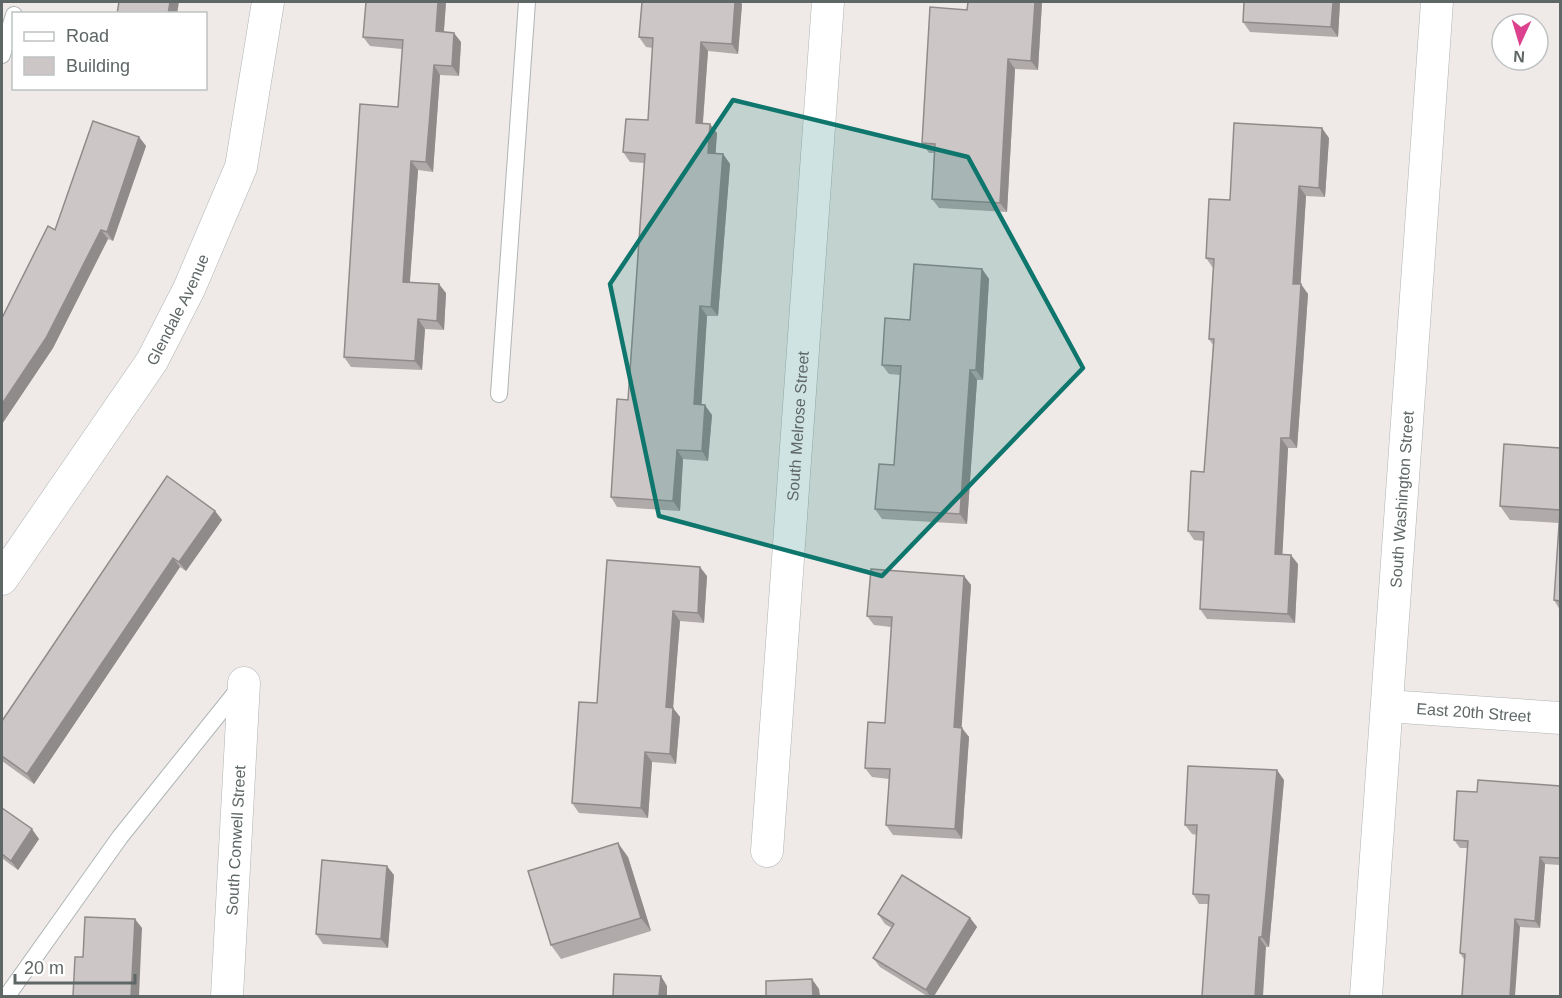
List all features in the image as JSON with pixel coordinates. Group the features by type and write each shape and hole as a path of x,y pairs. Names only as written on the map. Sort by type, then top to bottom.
{"street":[{"name":"Glendale Avenue","path":"2,579 146,370 189,289 241,167 268,2"},
{"name":"South Melrose Street","path":"767,851 828,2"},
{"name":"South Washington Street","path":"1366,996 1437,2"},
{"name":"South Conwell Street","path":"227,996 244,683"},
{"name":"East 20th Street","path":"1387,706 1560,718"}],"lane":[{"path":"499,394 527,2"},
{"path":"2,55 12,21"},
{"path":"6,996 120,837 244,683"}],"highlighted area":[{"path":"733,100 968,157 1083,368 882,576 659,516 610,284"}],"building":[{"path":"119,2 170,2 168,12 117,12"},
{"path":"366,2 438,2 436,31 454,33 452,66 434,65 426,162 411,161 403,282 439,284 437,321 418,319 415,361 344,357 360,104 398,107 403,40 363,37"},
{"path":"642,2 735,2 732,44 701,42 696,123 710,124 708,153 723,154 711,307 700,306 694,404 705,405 702,451 677,450 673,501 611,497 617,399 628,400 645,154 623,152 626,119 648,120 653,38 639,37"},
{"path":"968,2 1035,2 1031,61 1008,59 1000,203 932,199 935,144 922,143 930,7 967,10"},
{"path":"1244,2 1333,2 1331,27 1243,22"},
{"path":"93,121 139,137 107,232 101,230 46,338 2,404 2,318 48,226 55,230"},
{"path":"1234,123 1322,128 1319,188 1299,186 1293,284 1301,284 1297,344 1290,438 1281,438 1275,554 1291,555 1288,614 1200,609 1204,532 1188,531 1191,471 1204,472 1214,339 1209,339 1214,259 1206,258 1209,199 1230,200"},
{"path":"914,264 982,269 976,370 970,370 960,514 875,509 879,464 894,465 901,366 882,365 885,318 910,320"},
{"path":"1504,444 1560,448 1560,510 1500,506"},
{"path":"167,476 215,511 179,562 173,558 27,774 2,756 2,721"},
{"path":"1560,510 1560,601 1554,600"},
{"path":"607,560 700,567 698,613 673,611 666,707 673,708 670,754 645,752 641,808 572,803 579,702 597,703"},
{"path":"871,569 964,576 954,727 962,728 955,829 886,825 890,769 865,768 868,722 885,723 892,617 867,616"},
{"path":"1188,766 1277,770 1255,996 1202,996 1209,895 1193,894 1197,825 1185,825"},
{"path":"1478,780 1560,786 1560,858 1540,857 1535,921 1515,919 1510,996 1462,996 1465,954 1460,953 1468,841 1454,840 1457,791 1477,792"},
{"path":"2,808 32,829 11,861 2,854"},
{"path":"618,843 641,918 551,945 528,871"},
{"path":"322,860 387,866 381,939 316,934"},
{"path":"902,875 970,918 926,990 873,958 894,924 878,914"},
{"path":"85,917 135,919 131,996 73,996 75,957 83,957"},
{"path":"614,974 661,976 659,996 613,996"},
{"path":"812,979 813,996 766,996 766,981"}]}
